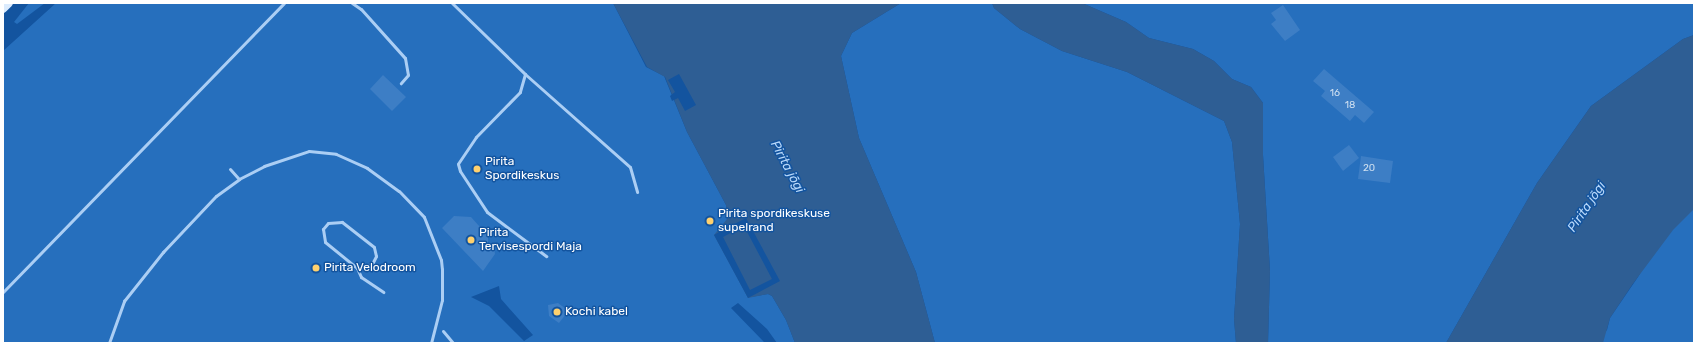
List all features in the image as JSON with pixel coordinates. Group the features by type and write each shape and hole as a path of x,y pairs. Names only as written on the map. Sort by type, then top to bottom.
{"main road":[{"path":"3,9 9,3"}],"lane":[{"path":"3,292 284,3"},
{"path":"352,3 361,9 405,58 408,75 401,83"},
{"path":"452,3 525,74 630,166 637,192"},
{"path":"525,74 520,92 476,137 458,164 460,171 487,212 546,256"},
{"path":"108,343 124,301 190,222 216,196 239,179 286,157 301,152 321,151 352,160 399,191 424,217 441,260 442,300 431,343"},
{"path":"230,169 239,179"},
{"path":"357,268 372,264 376,256 374,247 342,222 328,223 323,229 324,242 357,268 361,277 383,292"},
{"path":"443,331 453,343"}],"shaded area":[{"path":"29,3 45,3 17,24 14,22"},
{"name":"Pirita Spordikeskus","path":"56,3 613,3 646,67 664,76 687,132 726,205 727,219 751,297 768,294 772,296 786,320 795,343 777,343 767,329 738,303 731,308 765,343 3,343 3,51","holes":["499,286 501,299 533,335 524,341 489,306 471,297"]},
{"path":"901,3 992,3 994,8 1020,29 1062,51 1127,72 1224,121 1232,142 1240,224 1234,319 1236,343 935,343 916,272 859,138 841,56 852,33"},
{"path":"1082,3 1694,3 1694,35 1683,39 1591,106 1537,183 1446,343 1268,343 1270,270 1263,155 1263,103 1251,87 1232,79 1214,61 1193,49 1149,38 1126,22"},
{"path":"1694,180 1694,343 1594,343 1607,330 1610,318 1638,277"}],"water":[{"name":"Pirita jõgi","path":"613,3 901,3 852,33 841,56 859,138 916,272 935,343 795,343 786,320 772,296 768,294 748,298 714,235 727,219 726,205 687,132 665,77 647,67"},
{"path":"992,3 1082,3 1126,22 1149,38 1193,49 1214,61 1232,79 1251,87 1263,103 1263,155 1270,271 1268,343 1236,343 1234,319 1240,224 1232,142 1224,121 1127,72 1062,51 1020,29 994,8"},
{"name":"Pirita jõgi","path":"1694,35 1694,209 1673,230 1632,285 1610,318 1603,343 1446,343 1537,183 1591,106 1683,39"}],"pier":[{"path":"679,74 696,105 685,111 678,98 672,101 670,96 675,92 668,80"},
{"path":"746,218 780,281 748,298 714,235 719,232 717,228 721,224 725,229","holes":["744,226 772,279 750,290 723,237"]}],"building":[{"path":"1283,5 1300,30 1285,41 1271,24 1276,20 1271,13"},
{"path":"1324,69 1374,112 1364,123 1355,115 1350,121 1321,96 1325,91 1313,81"},
{"path":"383,75 406,97 392,111 370,89"},
{"path":"1349,145 1359,158 1343,171 1333,157"},
{"path":"1361,156 1393,161 1390,183 1358,179"},
{"name":"Pirita Tervisespordi Maja","path":"454,216 471,217 488,236 488,244 494,248 495,254 483,271 442,228"},
{"name":"Kochi kabel","path":"558,303 566,309 566,314 559,323 549,316 548,305"}],"place":[{"name":"Pirita Spordikeskus","path":"477,169"},
{"name":"Pirita spordikeskuse supelrand","path":"710,221"},
{"name":"Pirita Tervisespordi Maja","path":"471,240"},
{"name":"Pirita Velodroom","path":"316,268"},
{"name":"Kochi kabel","path":"557,312"}]}
